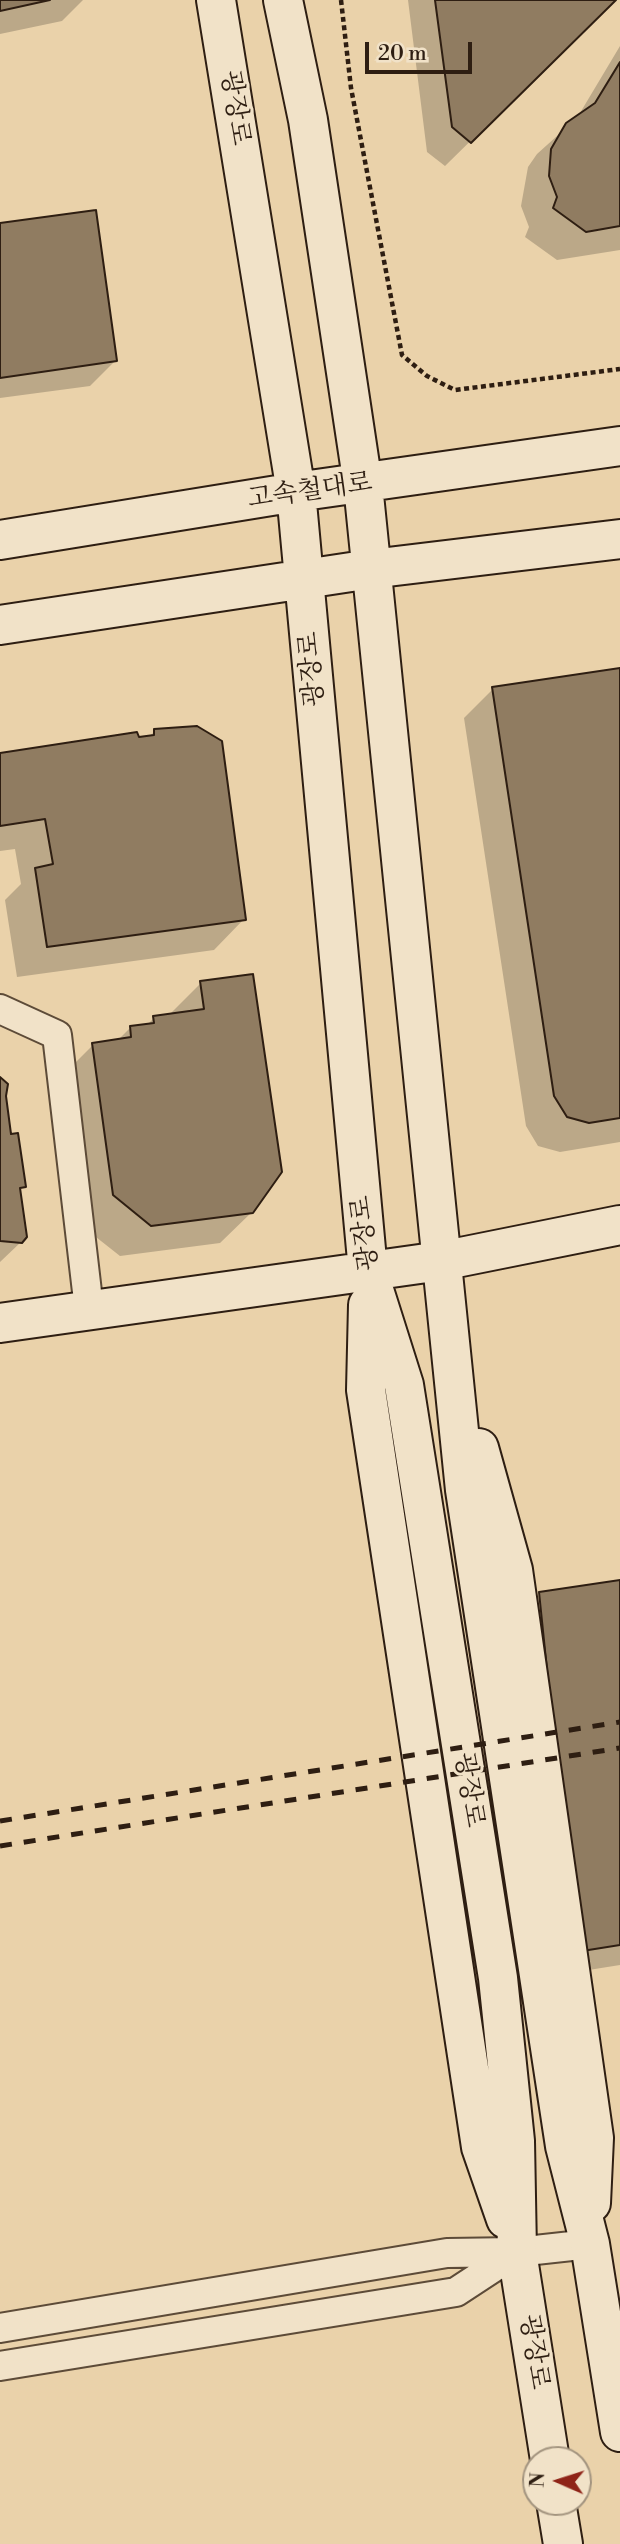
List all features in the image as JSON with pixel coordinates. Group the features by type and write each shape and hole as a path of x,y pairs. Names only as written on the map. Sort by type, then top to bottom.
{"main road":[{"name":"광장로","path":"216,0 296,492 368,1271 366,1390 481,2147 517,2252 548,2446"},
{"path":"283,0 308,120 363,485 441,1261 454,1359 513,1570 594,2138 590,2244 620,2432"},
{"name":"고속철대로","path":"0,540 296,492 363,485 620,446"},
{"path":"0,625 371,569 620,539"},
{"path":"0,1323 441,1261 620,1225"},
{"path":"558,2516 563,2544"}],"street":[{"path":"0,1009 57,1035 89,1309"},
{"path":"0,2328 447,2253 517,2252 590,2244"},
{"path":"0,2366 456,2292 517,2252"}],"path":[{"path":"341,0 351,88 402,355 427,376 454,390 620,369"}],"building":[{"path":"0,0 50,0 0,11"},
{"path":"435,0 616,0 471,143 452,127"},
{"path":"620,62 620,226 586,232 553,208 557,197 549,176 551,149 566,123 595,103"},
{"path":"96,210 117,361 0,378 0,223"},
{"path":"620,668 620,1118 589,1123 567,1117 554,1096 492,687"},
{"path":"197,726 222,741 246,920 47,947 35,868 53,864 45,819 0,826 0,753 137,732 139,737 154,735 154,729"},
{"path":"253,974 282,1172 253,1213 151,1226 113,1195 92,1043 131,1037 130,1026 154,1023 153,1016 204,1009 200,981"},
{"path":"0,1077 8,1084 6,1096 11,1134 18,1133 26,1187 20,1188 27,1237 22,1243 0,1241"},
{"path":"620,1580 620,1945 576,1952 539,1592"}],"railway":[{"path":"0,1821 620,1722"},
{"path":"0,1846 620,1748"}]}
